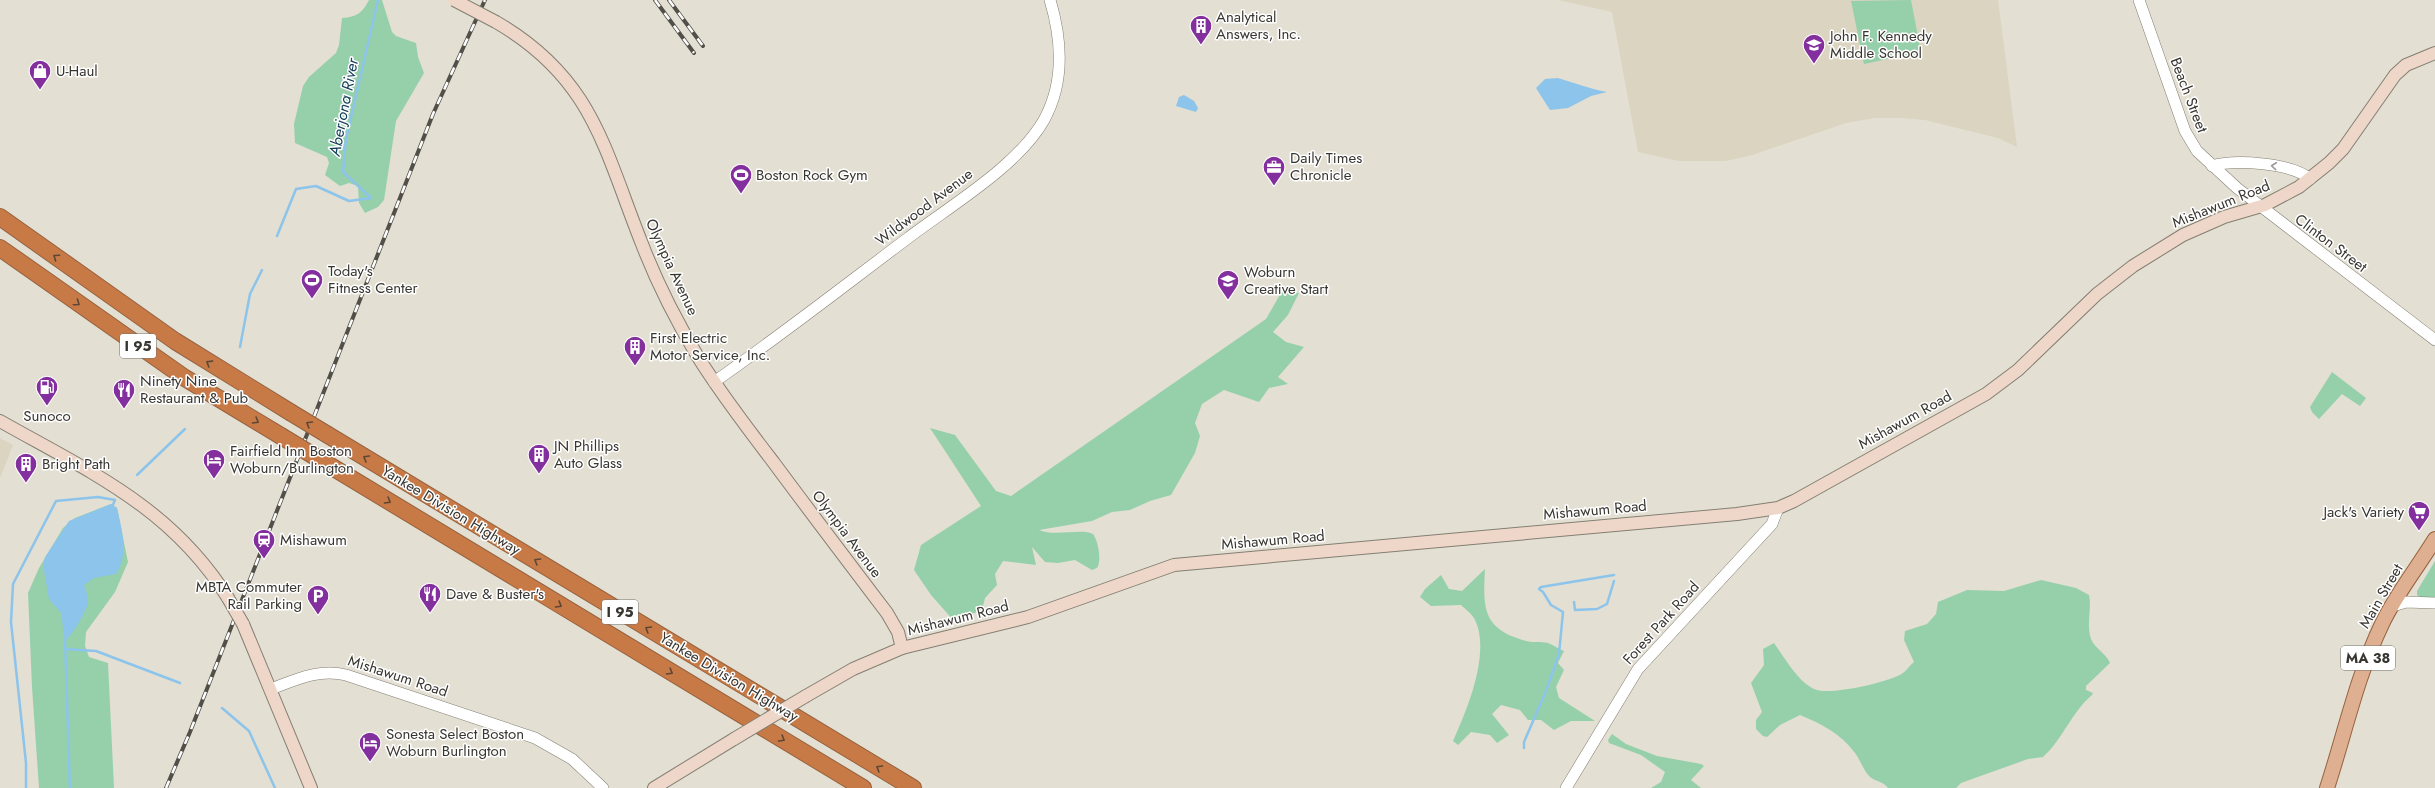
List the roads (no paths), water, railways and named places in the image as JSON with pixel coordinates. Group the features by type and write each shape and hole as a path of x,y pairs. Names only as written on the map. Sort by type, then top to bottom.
{"highway":[{"path":"0,211 31,239"},
{"name":"Yankee Division Highway","path":"0,217 175,341 913,788"},
{"name":"Yankee Division Highway","path":"0,248 185,378 863,788"},
{"path":"0,253 54,287"}],"main road":[{"name":"Olympia Avenue","path":"454,0 519,36 546,58 568,82 588,110 602,138 654,272 687,338 714,382 887,613 898,632 902,648"},
{"name":"Mishawum Road","path":"654,788 853,669 902,648 1028,617 1174,565 1737,514 1778,508 1802,497 1994,389 2028,361 2112,281 2164,246 2212,222 2259,207 2283,197 2310,179 2333,160 2347,144 2395,75 2406,65 2435,53"},
{"path":"0,421 111,483 148,508 195,553 228,598 243,624 311,788"},
{"name":"Main Street","path":"2328,788 2367,659 2382,624 2435,539"}],"street":[{"name":"Wildwood Avenue","path":"714,382 982,183 1026,145 1047,112 1059,75 1059,39 1050,0"},
{"name":"Beach Street","path":"2139,0 2186,131 2197,151 2212,166"},
{"path":"2212,166 2227,163 2277,166 2297,170 2310,179"},
{"name":"Clinton Street","path":"2212,166 2259,207 2435,340"},
{"name":"Forest Park Road","path":"1566,788 1597,740 1636,672 1772,524 1778,508"},
{"path":"2393,606 2406,602 2435,603"},
{"name":"Mishawum Road","path":"271,689 318,673 346,675 535,738 572,759 603,788"}],"water":[{"path":"1558,78 1607,92 1591,96 1568,108 1550,110 1536,88 1545,79"},
{"path":"1184,95 1194,101 1198,108 1196,112 1176,106 1179,97"},
{"path":"111,504 117,508 122,534 123,551 120,567 116,574 94,578 84,585 88,604 79,622 65,641 61,613 49,599 43,565 45,557 69,521"}],"waterway":[{"name":"Aberjona River","path":"277,236 296,189 316,186 349,201 371,198 343,172 346,139 378,0"},
{"name":"Aberjona River","path":"240,347 250,294 262,270"},
{"name":"Aberjona River","path":"137,475 185,429"},
{"name":"Aberjona River","path":"26,788 26,763 11,622 13,584 56,501 98,497 115,500 112,507"},
{"path":"1524,748 1524,742 1546,691 1559,654 1563,612 1551,605 1543,592 1539,589 1541,587 1614,575"},
{"path":"1574,602 1575,610 1597,609 1607,604 1614,581"},
{"path":"65,639 70,788"},
{"path":"65,649 96,651 180,683"},
{"path":"222,708 249,731 275,788"}],"railway":[{"path":"166,788 190,732 433,114 485,0"},
{"path":"655,0 694,53"},
{"path":"669,0 703,46"}],"place":[{"name":"Analytical Answers, Inc.","path":"1201,46"},
{"name":"John F. Kennedy Middle School","path":"1814,64"},
{"name":"U-Haul","path":"40,90"},
{"name":"Daily Times Chronicle","path":"1274,186"},
{"name":"Boston Rock Gym","path":"741,194"},
{"name":"Today's Fitness Center","path":"312,300"},
{"name":"Woburn Creative Start","path":"1228,300"},
{"name":"First Electric Motor Service, Inc.","path":"635,366"},
{"name":"Sunoco","path":"47,406"},
{"name":"Ninety Nine Restaurant & Pub","path":"124,410"},
{"name":"JN Phillips Auto Glass","path":"539,474"},
{"name":"Fairfield Inn Boston Woburn/Burlington","path":"214,480"},
{"name":"Bright Path","path":"26,484"},
{"name":"Jack's Variety","path":"2419,532"},
{"name":"Mishawum","path":"264,560"},
{"name":"Dave & Buster's","path":"430,614"},
{"name":"MBTA Commuter Rail Parking","path":"318,616"},
{"name":"Sonesta Select Boston Woburn Burlington","path":"370,762"}]}
